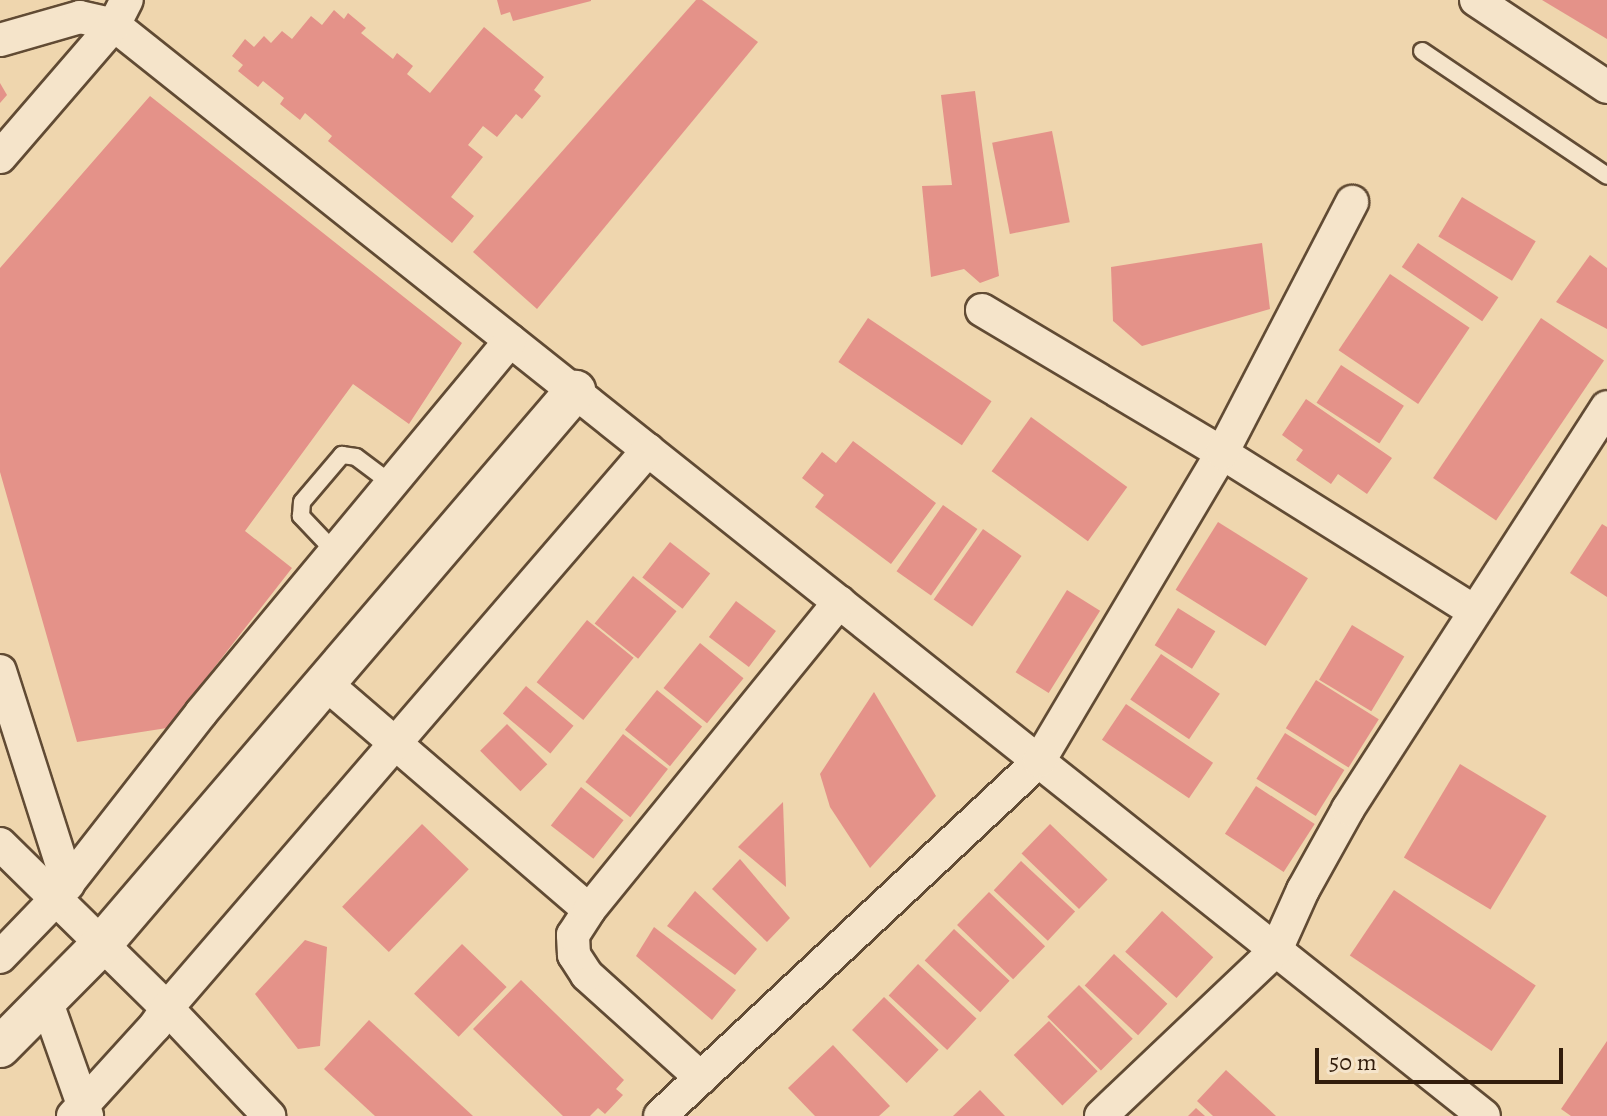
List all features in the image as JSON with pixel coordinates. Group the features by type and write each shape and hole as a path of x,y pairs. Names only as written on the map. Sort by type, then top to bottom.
{"street":[{"path":"1476,0 1607,87"},
{"path":"0,157 121,12"},
{"path":"0,40 80,17 121,12 510,341 1484,1116"},
{"path":"660,1116 1039,761 1222,453 1352,202"},
{"path":"982,310 1222,453 1474,611"},
{"path":"0,957 62,892 201,713 510,341"},
{"path":"0,1047 100,946 575,391"},
{"path":"1101,1116 1276,950 1303,890 1348,809 1607,407"},
{"path":"81,1112 648,450"},
{"path":"701,1078 587,975 574,955 573,935 589,910 839,602"},
{"path":"0,671 62,892"},
{"path":"325,683 589,910"},
{"path":"0,844 62,892 100,946 167,1008 269,1116"},
{"path":"46,1000 81,1112"}],"lane":[{"path":"1422,51 1607,176"},
{"path":"335,552 301,516 302,502 342,455 356,457 392,484"}],"building":[{"path":"497,0 591,1 513,21 510,12 501,15"},
{"path":"696,0 702,0 758,42 537,309 473,252"},
{"path":"1542,0 1607,0 1607,39"},
{"path":"334,10 344,19 348,13 366,28 361,33 393,59 397,53 413,66 407,74 430,93 484,27 544,77 534,90 541,96 522,119 516,114 497,137 483,126 468,145 483,157 451,197 474,216 452,243 328,141 332,136 305,113 300,120 280,104 284,98 263,81 258,87 238,71 243,65 232,56 245,39 254,47 264,36 271,43 282,31 292,39 311,16 322,25"},
{"path":"0,83 7,95 0,103"},
{"path":"975,91 999,276 980,283 964,269 931,277 922,186 952,185 941,95"},
{"path":"150,96 462,343 409,424 353,384 245,531 292,568 167,728 77,742 0,472 0,268"},
{"path":"1052,131 1070,222 1010,234 992,143"},
{"path":"1462,197 1536,241 1512,281 1438,236"},
{"path":"1262,243 1270,309 1142,346 1113,321 1111,267"},
{"path":"1418,243 1498,297 1482,321 1402,267"},
{"path":"1590,255 1607,268 1607,329 1556,302"},
{"path":"1390,274 1470,328 1418,404 1339,350"},
{"path":"868,318 992,401 962,445 838,362"},
{"path":"1541,318 1604,360 1496,521 1433,478"},
{"path":"1341,365 1404,406 1379,444 1316,403"},
{"path":"1306,399 1392,458 1367,494 1338,474 1331,484 1296,460 1303,450 1282,435"},
{"path":"1031,417 1127,487 1088,541 992,471"},
{"path":"853,441 936,503 891,564 815,507 824,495 802,478 822,452 836,463"},
{"path":"943,505 977,529 931,595 897,571"},
{"path":"1218,522 1308,578 1265,646 1176,590"},
{"path":"1602,524 1607,527 1607,597 1570,573"},
{"path":"983,529 1022,556 972,626 934,599"},
{"path":"670,542 710,573 682,609 642,577"},
{"path":"633,576 677,611 638,659 595,623"},
{"path":"1067,590 1100,611 1049,693 1016,672"},
{"path":"736,601 776,631 749,667 709,637"},
{"path":"1178,608 1215,631 1192,669 1155,645"},
{"path":"587,620 634,658 583,720 537,682"},
{"path":"1352,625 1404,656 1371,711 1319,680"},
{"path":"700,643 744,678 707,723 663,688"},
{"path":"1161,654 1220,694 1189,739 1130,700"},
{"path":"1316,680 1379,719 1349,768 1286,728"},
{"path":"526,686 573,726 550,753 503,714"},
{"path":"657,690 702,727 670,766 625,730"},
{"path":"874,692 936,796 870,868 830,807 820,774"},
{"path":"1126,704 1213,763 1189,798 1102,740"},
{"path":"507,724 547,764 520,791 480,751"},
{"path":"1285,733 1344,770 1316,816 1256,779"},
{"path":"623,734 668,769 630,817 585,782"},
{"path":"1460,764 1547,816 1490,909 1404,857"},
{"path":"1256,786 1315,824 1284,872 1225,834"},
{"path":"581,787 624,820 593,859 551,826"},
{"path":"783,802 786,887 738,847"},
{"path":"422,824 469,869 389,952 342,907"},
{"path":"1050,824 1108,880 1079,909 1022,853"},
{"path":"740,859 790,918 767,942 712,889"},
{"path":"1021,861 1075,911 1048,941 994,890"},
{"path":"1394,890 1536,986 1492,1051 1350,955"},
{"path":"695,891 757,949 735,975 667,926"},
{"path":"989,892 1045,946 1013,979 957,925"},
{"path":"1162,911 1213,957 1176,998 1125,952"},
{"path":"654,927 736,990 712,1020 636,956"},
{"path":"954,929 1010,981 980,1012 925,960"},
{"path":"305,940 327,947 320,1046 298,1049 255,994"},
{"path":"462,944 507,987 459,1037 414,994"},
{"path":"1114,954 1167,1004 1138,1035 1085,985"},
{"path":"918,964 977,1019 947,1050 889,995"},
{"path":"521,980 624,1080 616,1089 623,1095 605,1114 598,1108 590,1116 563,1116 473,1029"},
{"path":"1079,985 1133,1039 1101,1071 1047,1017"},
{"path":"884,997 939,1050 907,1083 852,1030"},
{"path":"369,1020 473,1116 375,1116 324,1069"},
{"path":"1049,1021 1098,1071 1062,1105 1014,1055"},
{"path":"1607,1041 1607,1116 1571,1116 1561,1109"},
{"path":"833,1045 890,1106 879,1116 815,1116 788,1088"},
{"path":"1226,1070 1276,1116 1213,1116 1197,1101"},
{"path":"980,1090 1005,1116 953,1116"},
{"path":"1196,1108 1205,1116 1188,1116"}]}
